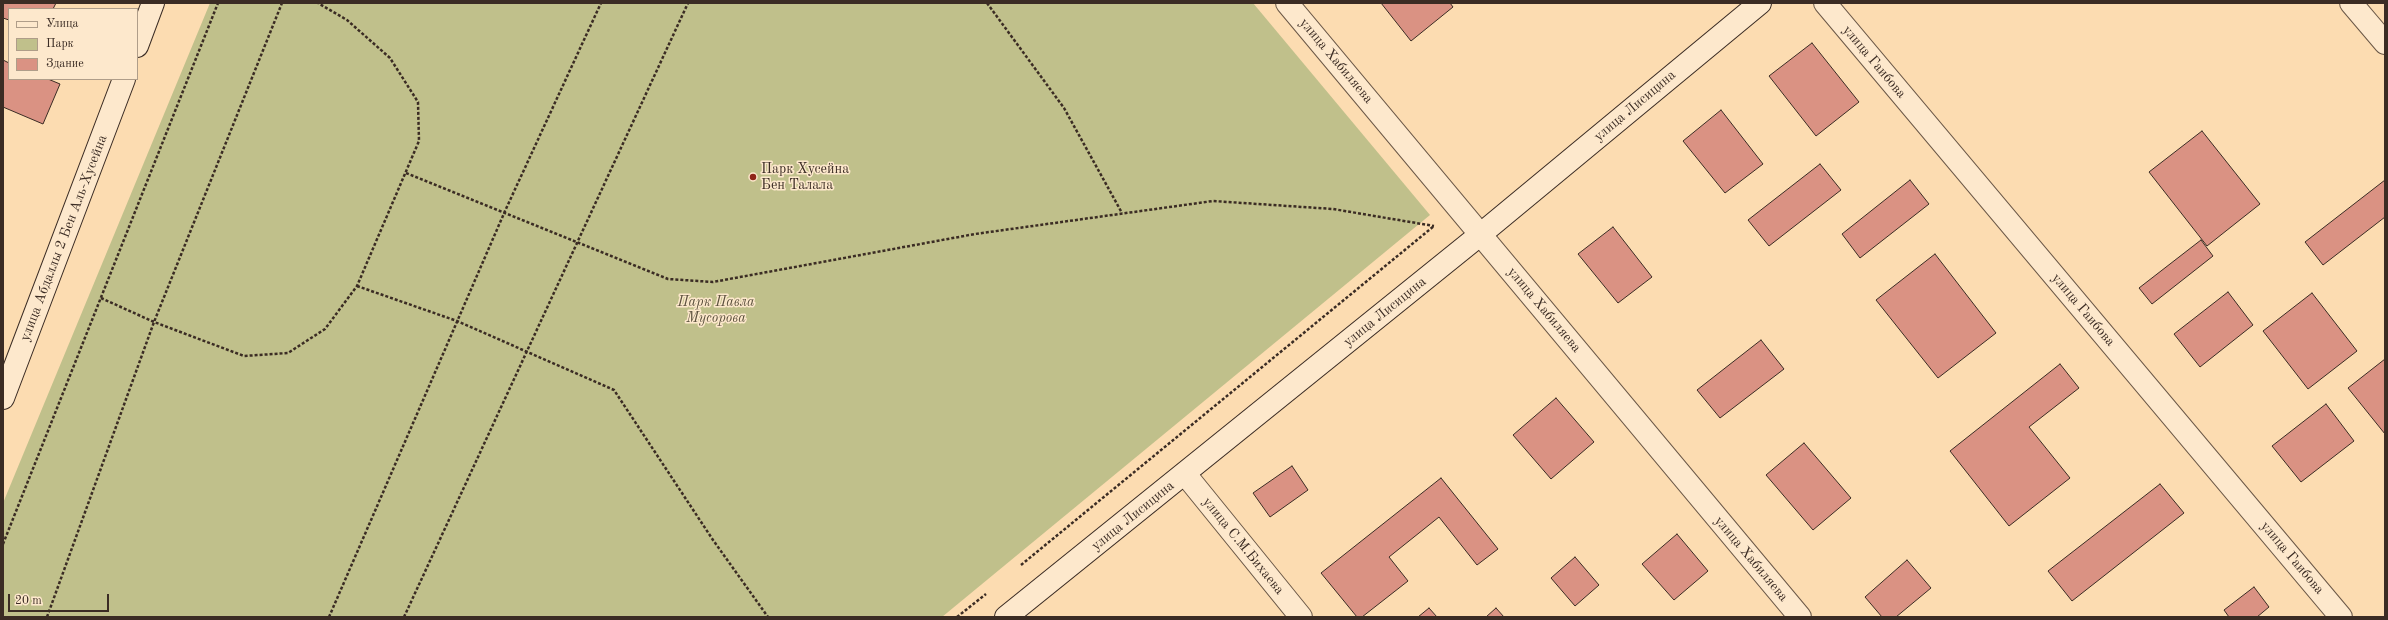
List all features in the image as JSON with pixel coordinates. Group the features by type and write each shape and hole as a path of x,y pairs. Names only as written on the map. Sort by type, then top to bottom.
{"street":[{"path":"138,43 153,3"},
{"name":"улица Хабиляева","path":"1287,3 1800,617"},
{"name":"улица Лисицина","path":"1006,617 1481,234 1760,3"},
{"name":"улица Гаибова","path":"1825,3 2341,617"},
{"path":"2351,3 2385,43"},
{"name":"улица Абдаллы 2 Бен Аль-Хусейна","path":"3,398 124,80"},
{"name":"улица С.М.Бихаева","path":"1185,474 1301,617"}],"path":[{"path":"3,544 218,3"},
{"path":"46,617 154,322 282,3"},
{"path":"101,298 154,322 244,356 288,353 325,329 357,286 419,141 418,102 390,58 347,20 318,3"},
{"path":"329,617 505,211 601,3"},
{"path":"404,617 688,3"},
{"path":"987,3 1064,108 1122,213"},
{"path":"406,173 505,211 668,279 713,282 975,234 1213,200 1333,210 1434,226"},
{"path":"1019,567 1458,207"},
{"path":"357,286 457,321 614,390 713,540 768,617"},
{"path":"957,617 988,592"}],"green space":[{"name":"Парк Павла Мусорова","path":"210,3 1253,3 1430,215 942,617 3,617 3,503"}],"building":[{"path":"3,3 56,3 54,8 8,8 8,20 3,18"},
{"path":"1381,3 1450,3 1453,7 1411,41"},
{"path":"1812,43 1859,102 1816,136 1769,76"},
{"path":"3,60 8,62 8,80 50,80 60,84 43,124 3,107"},
{"path":"1721,110 1763,164 1725,193 1683,141"},
{"path":"2202,131 2260,204 2207,246 2149,172"},
{"path":"1820,164 1841,190 1769,246 1748,220"},
{"path":"1910,180 1929,204 1860,258 1842,234"},
{"path":"2385,180 2385,217 2323,265 2305,242"},
{"path":"1613,227 1652,277 1618,303 1578,254"},
{"path":"2201,240 2213,256 2152,304 2139,288"},
{"path":"1935,254 1996,333 1938,378 1876,300"},
{"path":"2228,292 2253,325 2200,367 2174,334"},
{"path":"2312,293 2357,351 2308,389 2263,331"},
{"path":"1761,340 1784,369 1720,418 1697,390"},
{"path":"2385,359 2385,434 2348,388"},
{"path":"2060,364 2079,388 2029,427 2070,478 2009,526 1950,451"},
{"path":"1556,398 1594,442 1551,479 1513,435"},
{"path":"2326,404 2354,441 2301,482 2272,446"},
{"path":"1804,443 1851,498 1813,530 1766,475"},
{"path":"1292,466 1308,490 1270,517 1253,493"},
{"path":"1441,478 1498,549 1477,565 1439,517 1389,557 1408,581 1362,617 1357,617 1321,573"},
{"path":"2160,484 2184,513 2072,601 2048,571"},
{"path":"1677,534 1708,571 1674,600 1642,564"},
{"path":"1575,557 1599,585 1575,606 1551,578"},
{"path":"1907,560 1931,588 1896,617 1882,617 1865,597"},
{"path":"2254,587 2269,607 2257,617 2229,617 2224,610"},
{"path":"1429,608 1437,617 1418,617"},
{"path":"1496,608 1504,617 1486,617"}],"place":[{"name":"Парк Хусейна Бен Талала","path":"753,177"}]}
